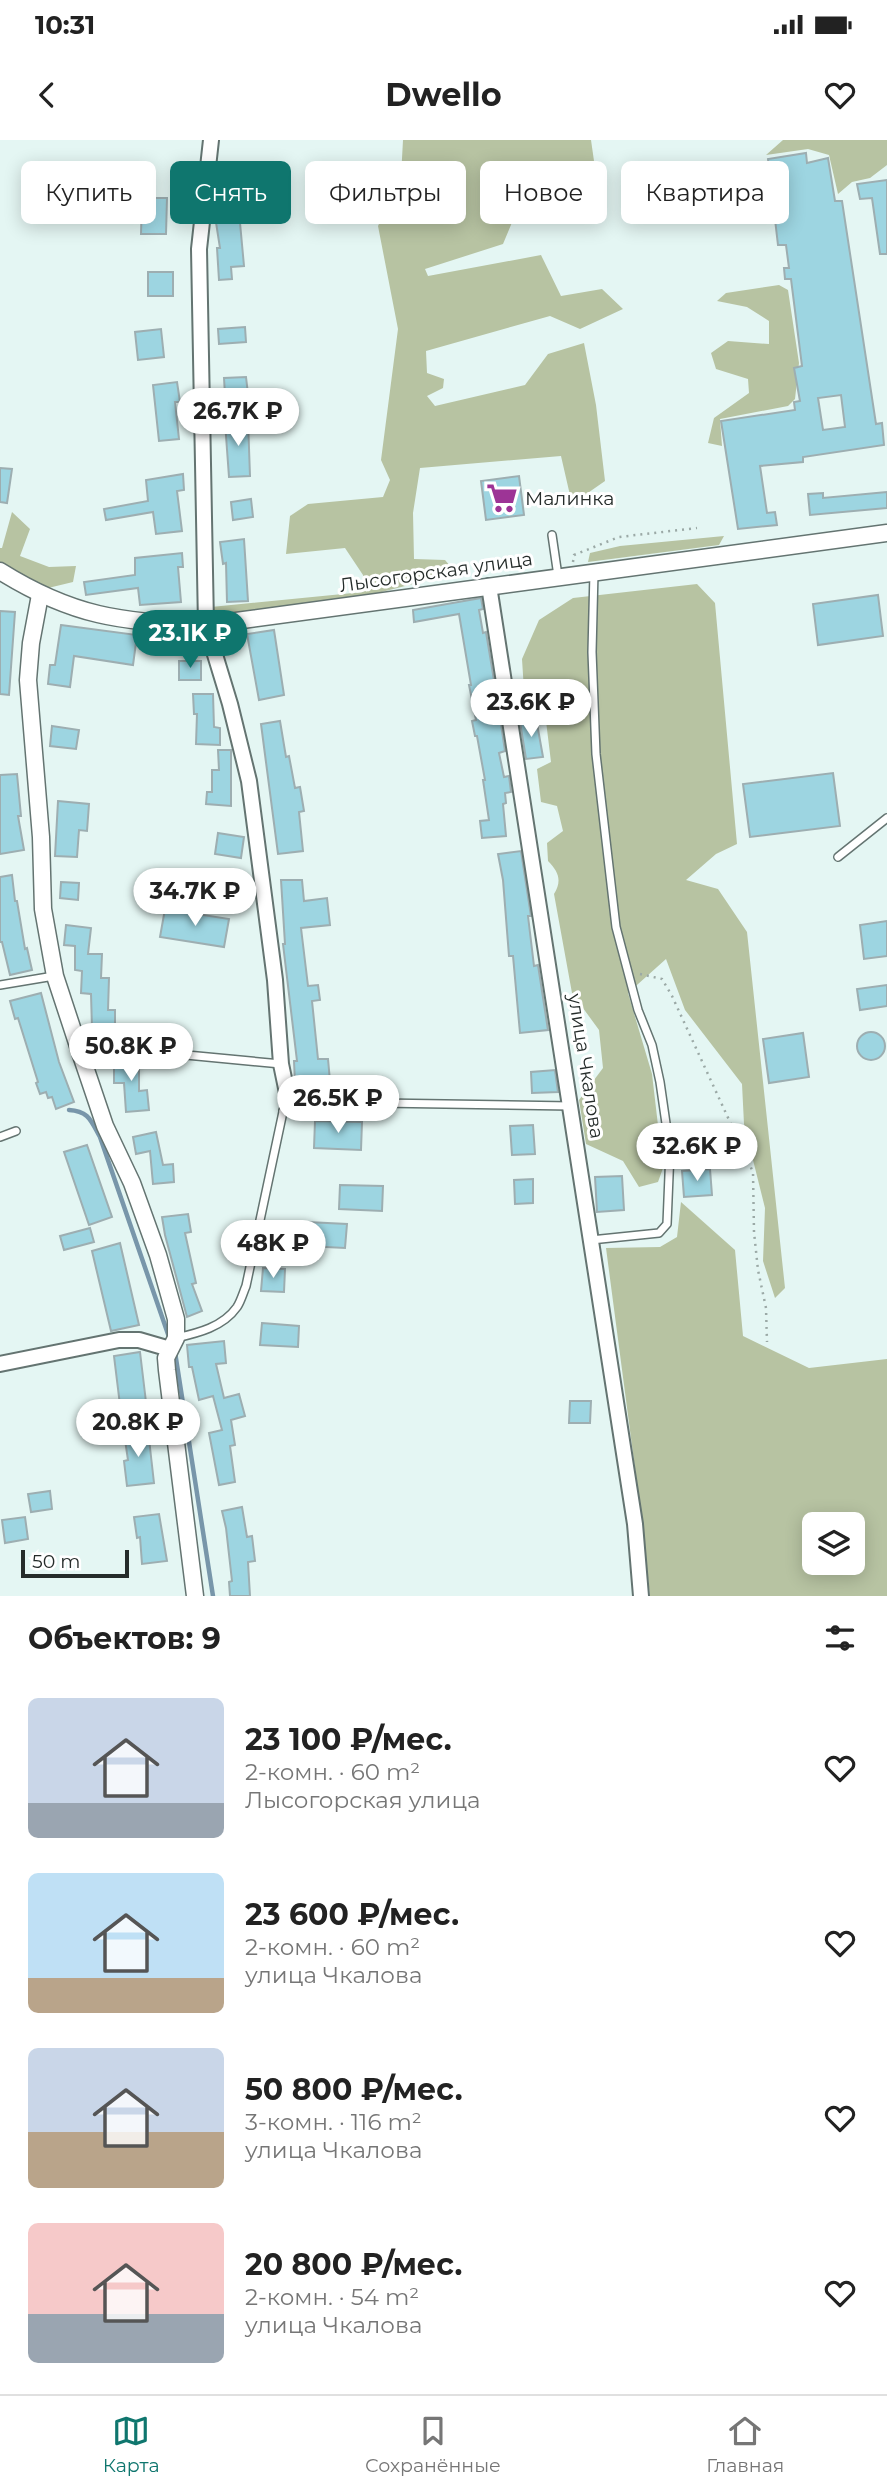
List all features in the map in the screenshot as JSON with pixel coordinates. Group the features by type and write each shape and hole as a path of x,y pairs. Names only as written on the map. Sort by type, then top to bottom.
{"street":[{"path":"211,140 199,249 206,625 230,704 249,781 275,980 281,1064 287,1093"},
{"name":"Лысогорская улица","path":"0,571 40,595 84,611 120,619 206,625 887,533"},
{"name":"улица Чкалова","path":"489,586 635,1524 641,1596"},
{"path":"40,595 31,643 28,680 41,837 43,909 55,976 80,1055 105,1126 132,1183 158,1255 176,1319 173,1344 166,1358 195,1596"},
{"path":"0,1364 119,1340 173,1344"}],"lane":[{"path":"552,535 558,576"},
{"path":"591,1240 659,1234 667,1224 670,1151 652,1045 638,1010 616,927 596,754 592,652 594,571"},
{"path":"838,857 887,818"},
{"path":"0,985 55,976"},
{"path":"80,1055 93,1050 134,1050 281,1064"},
{"path":"173,1344 221,1322 237,1307 246,1286 287,1093"},
{"path":"283,1111 315,1102 571,1107"},
{"path":"0,1137 16,1131"}],"path":[{"path":"574,555 619,537 697,528"},
{"path":"629,971 662,979 753,1172 754,1232 766,1308 767,1342"}],"green space":[{"path":"403,140 591,140 594,161 480,161 480,224 511,224 503,244 425,269 428,276 541,255 561,296 602,289 623,309 580,329 550,316 426,351 427,373 444,379 443,388 427,396 435,406 525,385 548,354 584,343 596,405 605,481 572,504 561,456 420,468 413,513 414,559 445,560 456,573 362,597 217,616 211,607 363,592 363,575 345,548 286,554 290,516 308,504 383,497 390,480 381,460 398,329 379,224 466,224 466,161 402,161"},
{"path":"783,140 887,140 887,165 870,178 852,182 838,194 829,155 808,149 766,155"},
{"path":"779,285 788,290 799,363 795,399 788,406 720,419 722,446 708,443 714,418 749,393 748,379 716,369 711,353 728,341 769,344 769,321 747,307 717,301 726,293"},
{"path":"12,512 30,529 20,556 49,567 76,566 73,582 44,589 0,566 0,548"},
{"path":"724,536 719,545 588,562 590,553 620,546"},
{"path":"697,584 715,603 737,844 716,854 686,880 718,889 747,932 785,1288 775,1298 763,1261 765,1208 744,1124 742,1084 685,1010 666,959 628,993 652,1074 663,1168 658,1182 639,1187 623,1161 586,1144 579,1100 603,1068 599,1030 572,993 554,894 558,877 548,861 547,843 563,831 557,806 541,802 537,769 551,762 546,721 525,706 522,659 539,620 573,598"},
{"path":"681,1202 735,1250 743,1336 809,1368 887,1359 887,1596 650,1596 606,1248 660,1247 677,1237"}],"building":[{"path":"806,153 807,163 828,158 835,201 842,201 876,424 882,423 884,445 803,457 803,462 760,466 767,513 775,512 777,525 738,529 721,421 795,410 794,402 800,401 794,368 802,366 791,279 785,279 784,268 789,268 786,245 778,245 776,224 789,224 789,161 768,161","holes":["841,395 845,427 823,430 818,398"]},
{"path":"887,180 887,254 880,254 872,198 860,199 857,184"},
{"path":"156,198 167,198 166,234 141,234 141,224 156,224"},
{"path":"216,224 240,224 244,266 231,267 232,279 219,280 217,248 220,248"},
{"path":"148,272 173,272 173,296 148,296"},
{"path":"245,327 246,342 219,344 218,329"},
{"path":"161,329 164,357 138,360 135,332"},
{"path":"246,377 248,394 225,395 224,378"},
{"path":"177,382 180,402 175,402 179,439 159,441 153,385"},
{"path":"248,420 250,476 229,477 225,422"},
{"path":"0,468 12,469 7,503 0,502"},
{"path":"183,474 184,490 177,491 182,531 156,534 153,512 106,520 104,509 148,501 146,480"},
{"name":"Малинка","path":"519,476 524,515 486,520 481,481"},
{"path":"887,492 887,508 810,515 808,494 823,493 823,498"},
{"path":"251,499 253,517 233,520 231,502"},
{"path":"244,539 248,601 227,602 226,563 223,564 220,542"},
{"path":"182,553 183,567 178,567 181,602 140,605 138,588 86,595 84,582 135,575 135,558"},
{"path":"878,595 883,636 818,645 813,604"},
{"path":"481,598 483,609 479,610 483,633 486,632 494,680 491,681 495,704 498,704 505,751 499,753 504,777 509,776 511,792 505,793 506,803 503,804 506,836 482,838 480,821 489,820 485,780 472,721 476,720 459,614 414,622 413,610"},
{"path":"0,611 15,612 9,695 0,694"},
{"path":"61,625 137,635 133,665 74,656 70,687 48,684 50,665 55,665"},
{"path":"274,630 284,695 259,700 247,634"},
{"path":"179,661 201,661 201,680 179,680"},
{"path":"193,694 213,694 214,727 220,728 220,745 196,744 197,714 194,714"},
{"path":"536,718 543,757 526,759 520,722"},
{"path":"280,721 286,757 289,756 295,788 300,787 304,811 299,812 303,851 278,854 261,724"},
{"path":"52,726 79,730 76,749 50,746"},
{"path":"218,750 231,750 231,806 206,804 207,792 212,792 212,770 219,770"},
{"path":"833,773 840,826 750,837 743,784"},
{"path":"17,774 21,816 18,816 24,850 0,854 0,775"},
{"path":"58,801 89,804 87,831 79,830 77,857 55,856"},
{"path":"218,833 244,837 241,858 215,854"},
{"path":"521,851 531,916 528,916 534,966 538,965 548,1030 520,1033 513,956 509,956 503,880 498,854"},
{"path":"12,875 25,949 27,948 32,970 10,975 0,942 0,877"},
{"path":"218,877 246,878 245,896 218,895"},
{"path":"281,880 302,880 304,901 327,898 330,925 301,928 308,986 318,985 320,1000 312,1001 318,1059 328,1059 330,1081 295,1083 294,1061 297,1061 283,944"},
{"path":"61,882 79,883 78,900 60,898"},
{"path":"165,909 229,919 224,947 160,937"},
{"path":"887,921 887,956 864,959 860,925"},
{"path":"66,925 91,928 88,954 102,954 101,978 109,978 108,1010 115,1010 115,1027 92,1028 91,994 81,993 82,971 75,970 75,946 64,945"},
{"path":"887,985 887,1006 860,1010 857,989"},
{"path":"41,993 59,1062 74,1102 56,1109 52,1097 48,1098 46,1092 40,1094 18,1018 15,1019 10,1001"},
{"path":"871,1032 881,1036 885,1046 881,1056 871,1060 861,1056 857,1046 861,1036"},
{"path":"803,1033 809,1077 769,1083 763,1039"},
{"path":"114,1057 139,1057 139,1091 147,1090 149,1110 126,1112 124,1083 114,1083"},
{"path":"555,1070 558,1092 532,1093 531,1072"},
{"path":"315,1121 362,1122 361,1150 314,1148"},
{"path":"533,1125 535,1154 512,1155 510,1126"},
{"path":"156,1132 163,1165 173,1164 174,1182 153,1184 150,1151 136,1154 133,1137"},
{"path":"87,1145 112,1217 89,1225 64,1152"},
{"path":"710,1169 712,1195 684,1197 682,1171"},
{"path":"622,1176 624,1210 597,1212 595,1177"},
{"path":"533,1179 533,1203 515,1204 514,1180"},
{"path":"340,1185 383,1186 382,1211 339,1209"},
{"path":"188,1214 191,1232 185,1233 196,1283 192,1284 202,1311 187,1317 162,1217"},
{"path":"307,1222 347,1224 345,1248 306,1246"},
{"path":"90,1228 94,1242 64,1250 60,1236"},
{"path":"120,1243 139,1325 111,1331 92,1251"},
{"path":"263,1268 285,1269 284,1292 261,1291"},
{"path":"262,1323 299,1326 298,1347 260,1345"},
{"path":"224,1341 226,1363 216,1364 224,1398 239,1394 245,1416 231,1420 235,1445 230,1446 235,1482 219,1485 209,1433 222,1430 213,1396 199,1400 192,1367 189,1367 187,1345"},
{"path":"140,1352 146,1402 120,1405 114,1356"},
{"path":"570,1401 591,1401 590,1423 569,1423"},
{"path":"101,1414 104,1433 82,1436 79,1417"},
{"path":"148,1430 154,1483 127,1486 124,1461 128,1460 124,1433"},
{"path":"50,1491 52,1509 31,1512 28,1494"},
{"path":"242,1507 247,1537 252,1536 255,1561 248,1562 250,1596 230,1596 229,1582 232,1581 222,1511"},
{"path":"159,1514 167,1561 142,1564 140,1537 137,1538 134,1517"},
{"path":"25,1517 28,1539 5,1543 2,1520"}],"waterway":[{"path":"69,1110 85,1115 100,1137 169,1337"},
{"path":"175,1352 213,1596"}],"place":[{"name":"Малинка","path":"502,498"}]}
